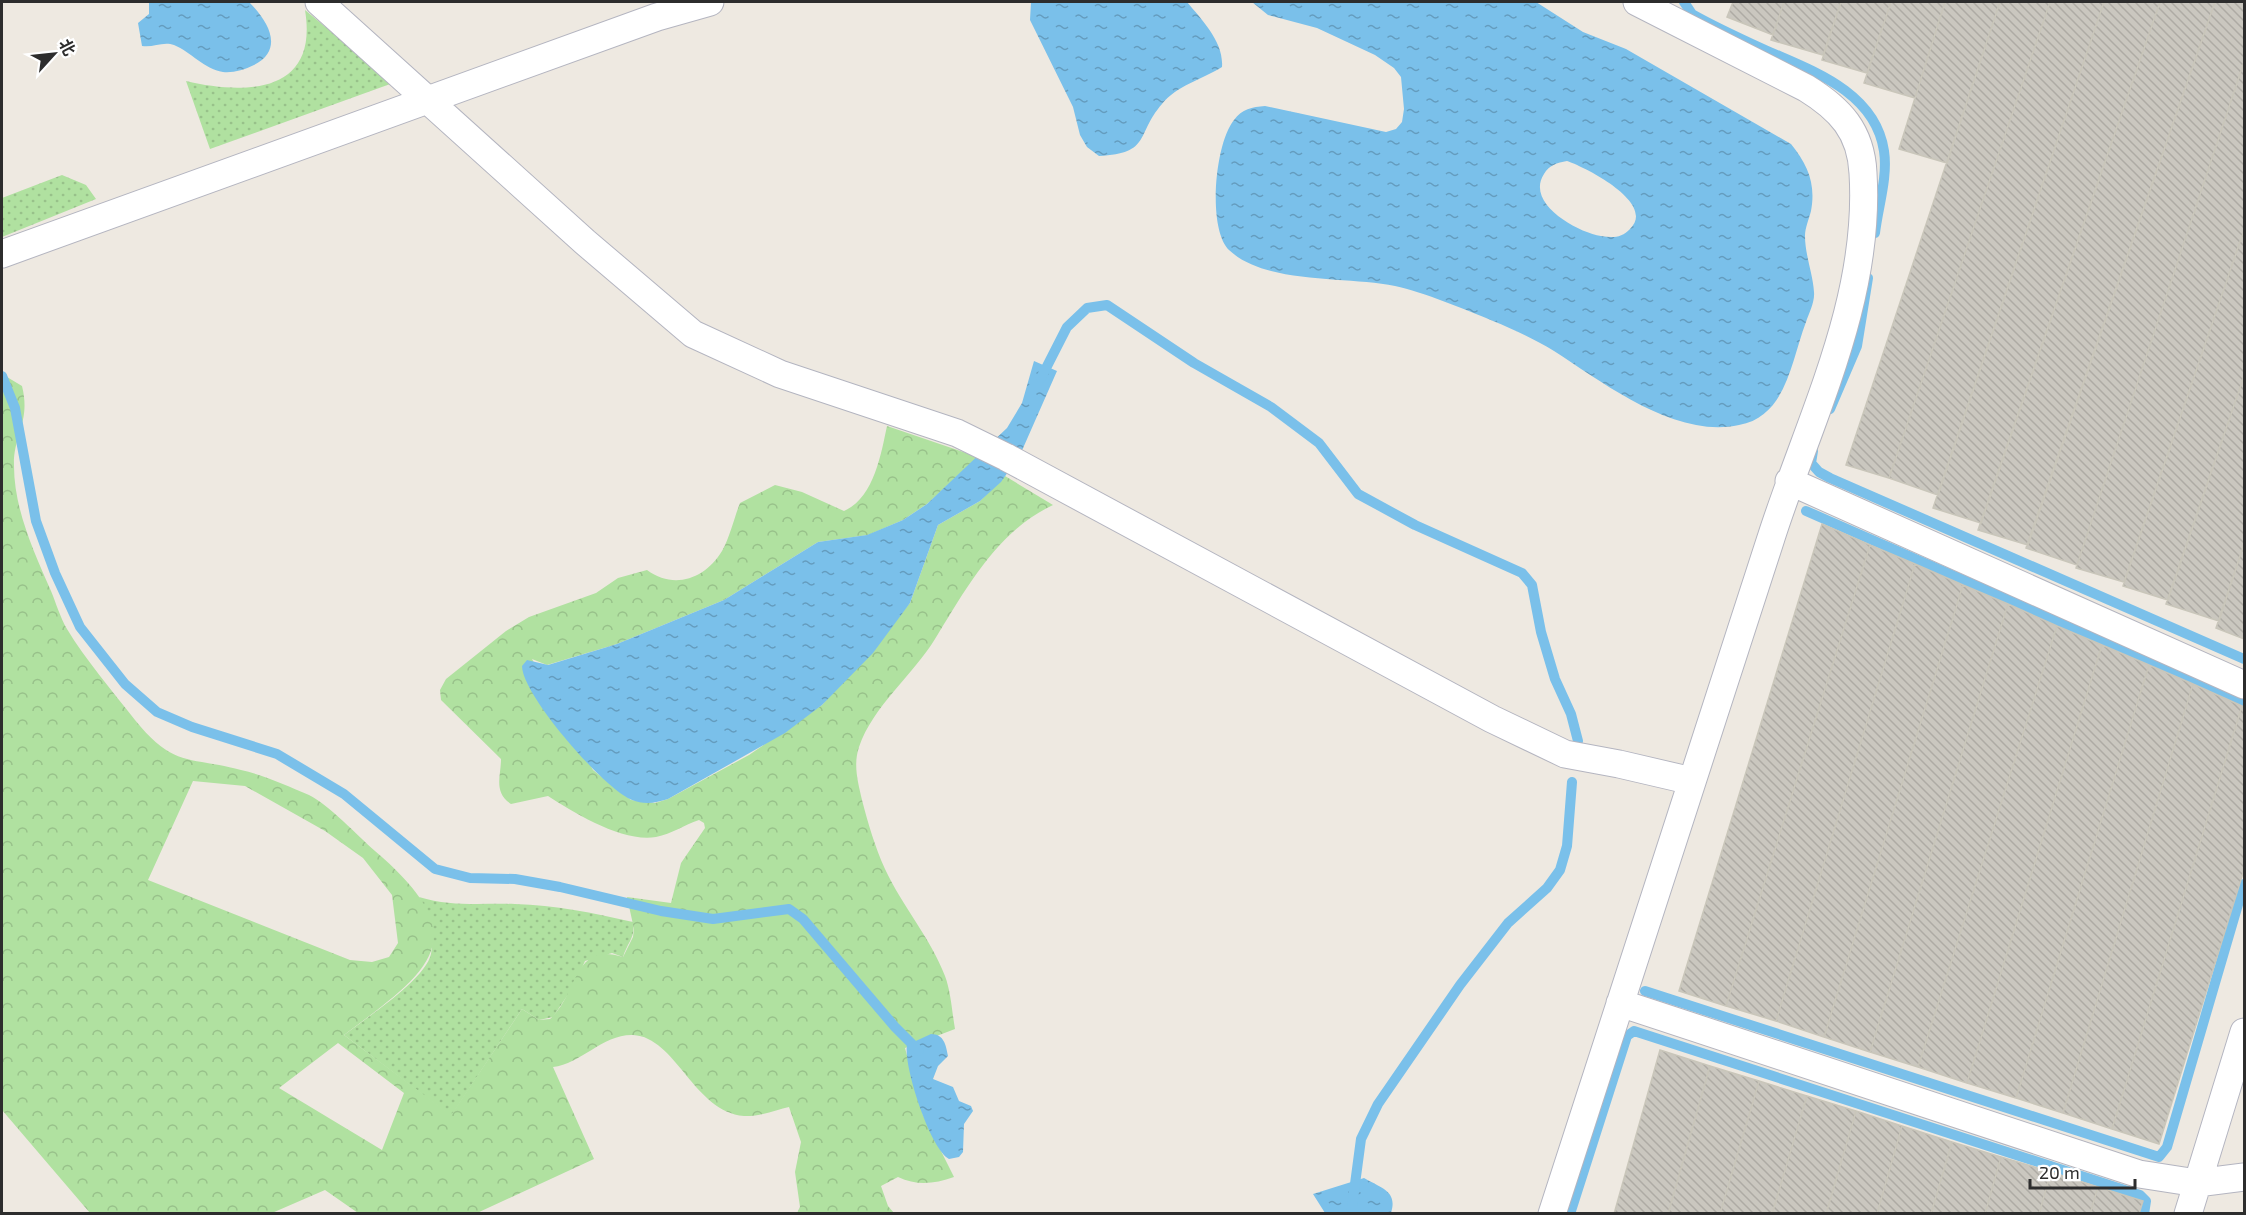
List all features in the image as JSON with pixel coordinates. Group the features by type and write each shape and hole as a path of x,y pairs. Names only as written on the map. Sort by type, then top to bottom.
{"street":[{"path":"319,2 585,242 693,334 780,374 957,433 1006,457 1492,719 1565,754 1692,781"},
{"path":"2,254 657,17 710,2"},
{"path":"1552,1214 1789,481 1837,355 1856,279 1864,204 1863,170 1856,142 1845,119 1832,103 1646,3"},
{"path":"1789,481 2244,685"},
{"path":"1620,1003 2139,1174 2198,1183 2244,1177"},
{"path":"2188,1214 2244,1032"}],"green space":[{"path":"305,10 393,83 210,149 186,81 231,88 253,87 273,82 289,73 301,58 306,38"},
{"path":"62,175 86,185 96,199 2,237 2,198"},
{"path":"2,374 22,386 24,399 23,419 14,455 14,466 17,498 26,530 65,624 74,640 135,720 161,746 183,758 258,775 317,799 407,882 426,908 433,931 431,952 419,971 400,991 344,1035 451,1115 522,1009 539,1020 550,1019 559,1009 585,963 594,956 606,954 623,957 633,937 634,929 627,897 671,903 681,863 705,828 704,823 699,820 662,836 643,838 629,836 600,825 548,796 511,804 505,799 500,789 501,759 441,700 440,690 446,679 506,631 529,617 596,593 618,578 647,570 657,576 678,580 698,575 715,561 722,551 740,503 775,485 802,492 844,511 863,496 869,486 879,462 887,426 978,457 927,504 903,520 868,535 818,542 724,600 617,644 547,665 532,659 593,770 631,800 655,803 668,799 749,755 822,705 910,603 938,525 980,501 1005,476 1053,505 1033,516 1015,530 985,563 926,652 883,704 865,732 857,754 859,787 875,844 892,883 939,962 950,995 955,1029 905,1048 923,1115 954,1177 926,1183 912,1182 898,1177 881,1186 888,1206 894,1213 797,1213 800,1207 795,1172 801,1142 789,1107 749,1116 727,1111 712,1102 698,1089 661,1048 648,1039 633,1035 612,1039 573,1061 553,1067 594,1159 477,1213 358,1213 325,1190 272,1213 90,1213 2,1110","holes":["193,781 245,786 325,831 363,858 392,895 398,943 389,957 372,962 350,960 148,880","338,1043 404,1093 382,1150 279,1088"]},
{"path":"419,897 455,903 545,906 633,922 634,927 623,957 612,953 585,961 573,987 553,1017 539,1020 522,1009 451,1116 344,1035 394,998 427,964 432,947 431,932 428,917"}],"water":[{"path":"149,2 249,2 267,26 271,43 269,51 254,65 239,71 223,72 210,68 174,45 142,46 138,23 149,14"},
{"path":"1031,2 1187,2 1216,40 1222,58 1222,67 1168,98 1154,115 1135,146 1127,151 1099,156 1087,147 1080,135 1073,107 1030,20"},
{"path":"1252,2 1536,2 1583,32 1626,49 1791,144 1806,167 1811,183 1811,211 1805,236 1814,296 1785,385 1768,411 1755,420 1739,425 1715,427 1690,424 1641,405 1524,335 1445,302 1395,286 1308,277 1264,269 1245,261 1229,250 1222,239 1218,224 1216,185 1218,165 1227,131 1240,113 1265,106 1386,132 1396,129 1402,122 1404,109 1401,77 1394,68 1375,55 1317,28 1268,15","holes":["1567,161 1602,178 1627,198 1634,208 1636,219 1627,232 1613,237 1579,229 1547,205 1540,185 1544,174 1548,168"]},
{"path":"1034,361 1057,371 1020,455 1001,482 980,501 938,525 910,603 873,653 822,705 785,733 668,799 646,803 632,800 603,778 566,740 549,718 526,680 522,666 527,660 548,665 617,644 724,600 818,542 867,535 903,520 927,504 1007,428 1022,403"},
{"path":"931,1034 942,1038 948,1056 938,1066 933,1079 953,1087 959,1101 971,1106 973,1111 964,1124 963,1152 959,1157 949,1159 934,1140 926,1124 909,1070 907,1045"},
{"path":"1364,1178 1390,1195 1393,1206 1391,1213 1325,1213 1313,1194"}],"building":[{"path":"1733,2 1784,2 1773,35 1727,17"},
{"path":"1784,2 1841,2 1823,55 1771,40"},
{"path":"1841,2 1891,2 1867,73 1822,60"},
{"path":"1891,2 1945,2 1915,98 1864,83"},
{"path":"1945,2 2000,2 1947,163 1899,149"},
{"path":"2000,2 2050,2 1889,478 1846,465"},
{"path":"2050,2 2104,2 1938,495 1889,478"},
{"path":"2104,2 2160,2 1981,523 1933,508"},
{"path":"2160,2 2215,2 2028,545 1978,530"},
{"path":"2215,2 2244,2 2244,62 2077,565 2026,548"},
{"path":"2244,62 2244,230 2124,582 2076,568"},
{"path":"2244,230 2244,376 2168,600 2123,586"},
{"path":"2244,376 2244,544 2219,621 2166,604"},
{"path":"1822,524 1870,545 1726,1006 1679,991"},
{"path":"2244,544 2244,639 2216,628"},
{"path":"1870,545 1915,564 1776,1021 1726,1006"},
{"path":"1915,564 1963,585 1824,1037 1776,1021"},
{"path":"1963,585 2008,604 1870,1052 1824,1037"},
{"path":"2008,604 2057,626 1918,1067 1870,1052"},
{"path":"2057,626 2102,645 1967,1083 1918,1067"},
{"path":"2102,645 2149,665 2016,1098 1967,1083"},
{"path":"2149,665 2193,684 2063,1113 2016,1098"},
{"path":"2193,684 2242,706 2112,1129 2063,1113"},
{"path":"2242,706 2244,707 2244,870 2159,1144 2112,1129"},
{"path":"1660,1050 1710,1066 1668,1214 1614,1214"},
{"path":"1710,1066 1759,1081 1720,1214 1668,1214"},
{"path":"1759,1081 1807,1096 1772,1214 1720,1214"},
{"path":"1807,1096 1856,1111 1826,1214 1772,1214"},
{"path":"1856,1111 1902,1126 1877,1214 1826,1214"},
{"path":"1902,1126 1952,1142 1931,1214 1877,1214"},
{"path":"1952,1142 2001,1157 1985,1214 1931,1214"},
{"path":"2001,1157 2051,1172 2039,1214 1985,1214"},
{"path":"2051,1172 2098,1187 2090,1214 2039,1214"},
{"path":"2098,1187 2143,1201 2139,1214 2090,1214"}],"waterway":[{"path":"1684,2 1692,14 1701,19 1838,85 1868,113 1878,130 1885,161 1884,182 1875,233"},
{"path":"1830,409 1857,346 1868,278"},
{"path":"1041,378 1067,327 1087,308 1107,305 1194,363 1271,407 1319,443 1358,494 1415,525 1522,573 1532,585 1541,632 1555,679 1571,714 1578,741"},
{"path":"2,376 15,408 36,521 55,573 80,627 125,684 157,712 192,727 277,754 344,794 435,869 470,878 515,879 560,887 661,911 713,919 789,909 803,919 895,1027 919,1051"},
{"path":"1813,451 1811,463 1819,472 1830,478 2244,659"},
{"path":"1806,511 2244,703"},
{"path":"1351,1214 1361,1139 1378,1104 1460,985 1508,923 1547,888 1560,870 1567,846 1572,782"},
{"path":"1645,991 2159,1157 2167,1147 2244,884"},
{"path":"1570,1214 1627,1036 1634,1031 2140,1195 2146,1201 2144,1214"}]}
